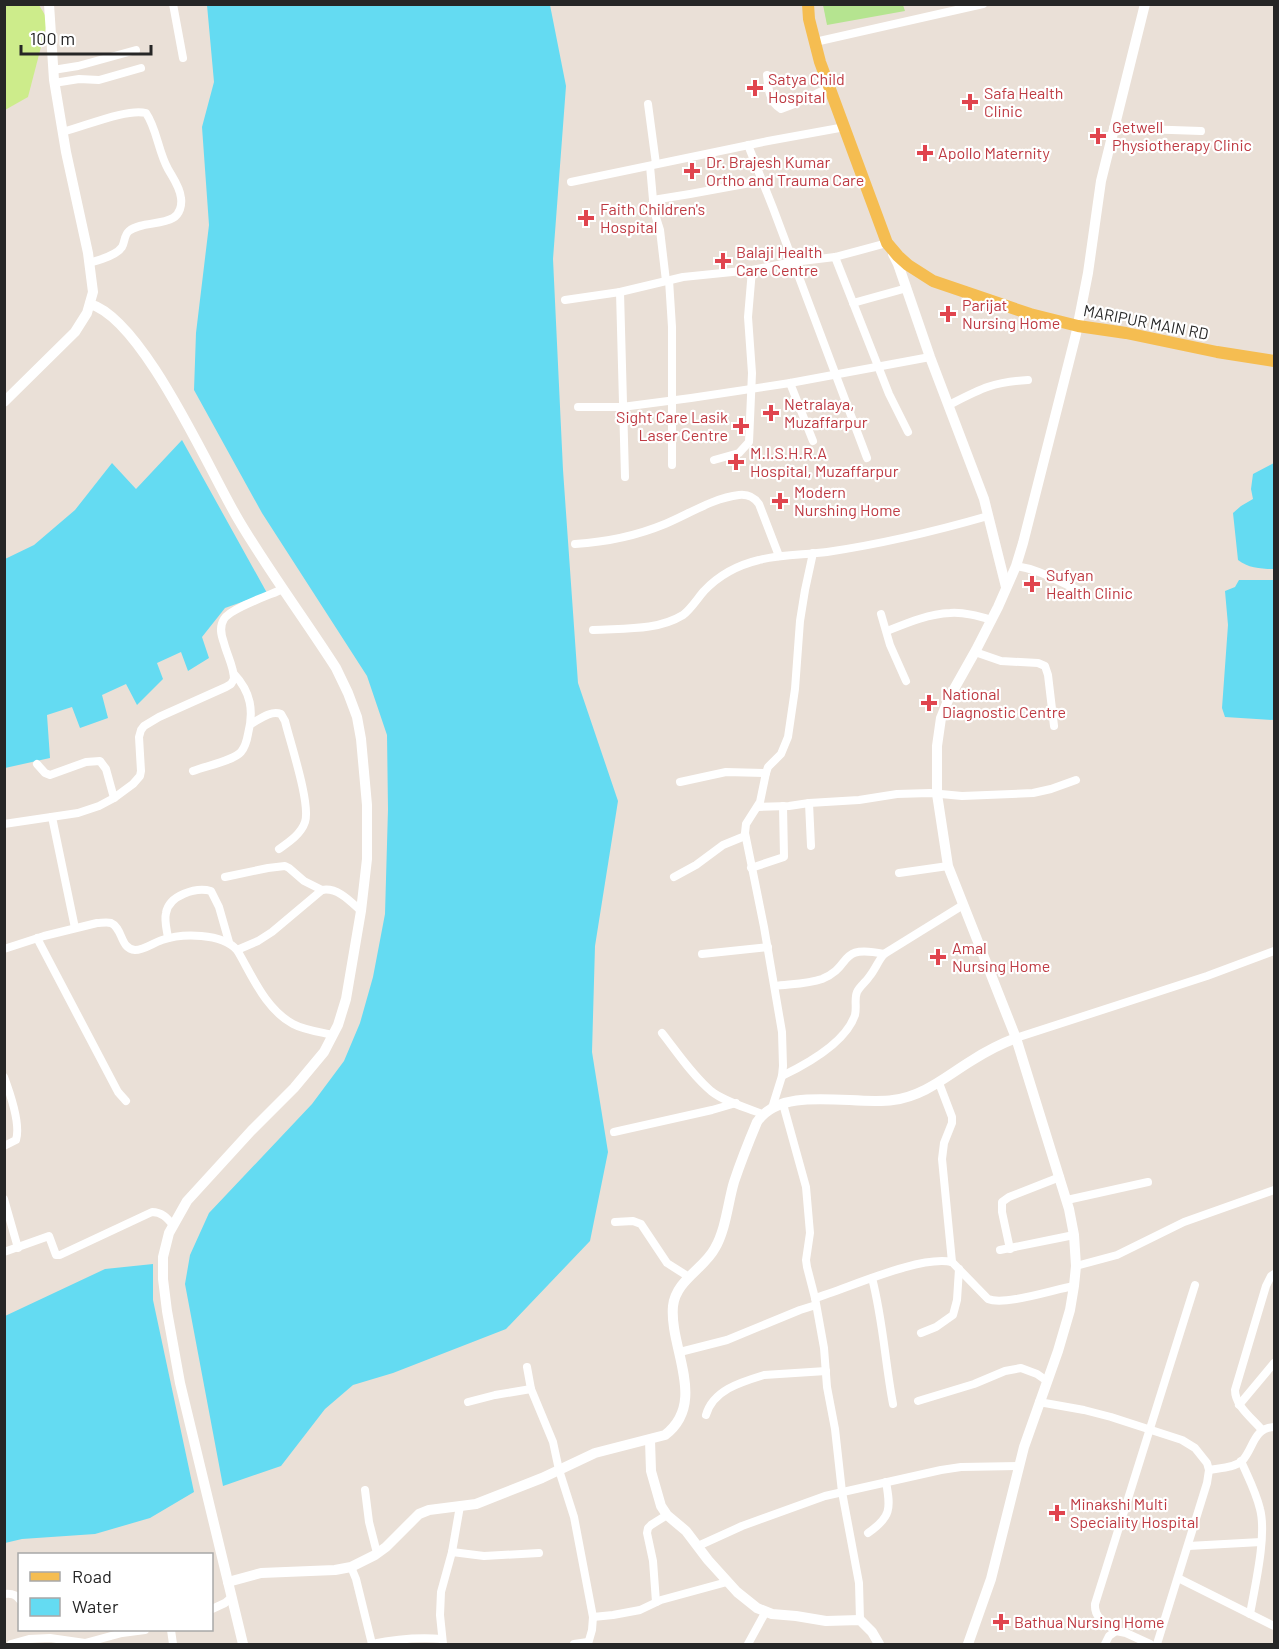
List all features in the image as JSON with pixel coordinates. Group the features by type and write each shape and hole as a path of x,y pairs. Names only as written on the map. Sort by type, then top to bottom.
{"main road":[{"path":"808,4 809,20 815,42 887,243"},
{"name":"MARIPUR MAIN RD","path":"887,243 908,266 933,281 1030,314 1078,326 1275,361"}],"street":[{"path":"173,4 183,58"},
{"path":"815,42 983,4"},
{"path":"968,1644 991,1579 1018,1466 1066,1328 1076,1266 1074,1235 1067,1200 1016,1038 948,866 937,794 937,746 941,718 949,698 992,620 1016,566 1029,520 1078,326 1101,181 1145,4"},
{"path":"4,402 75,332 82,323 93,292 54,83 50,5"},
{"path":"53,69 78,66 136,50"},
{"path":"54,83 79,79 99,80 141,68"},
{"path":"767,75 772,100 781,109 830,87"},
{"path":"648,104 654,211 660,230 668,281 672,327 672,465"},
{"path":"62,132 124,114 146,113 151,121 161,155 180,193 181,203 175,217 129,230 121,249 89,263"},
{"path":"571,182 845,127"},
{"path":"1113,128 1201,131"},
{"path":"748,145 774,208 867,458"},
{"path":"653,200 761,181"},
{"path":"565,300 620,292 683,277 752,270 835,257 887,243 898,264 930,357 984,499 1006,587"},
{"path":"835,257 888,394 908,432"},
{"path":"714,460 739,453 747,447 749,442 752,359 748,317 752,270"},
{"path":"853,303 907,288"},
{"path":"620,292 625,477"},
{"path":"90,304 99,306 116,320 158,374 237,517 336,668 357,717 361,739 367,805 367,859 346,999 333,1035 324,1052 307,1074 250,1131 187,1201 173,1225 163,1257 167,1311 180,1383 243,1644"},
{"path":"578,407 622,407 691,398 930,357"},
{"path":"949,405 990,385 1028,380"},
{"path":"790,382 813,441"},
{"path":"575,544 625,538 666,524 718,501 746,495 759,504 779,556"},
{"path":"593,630 647,627 675,619 686,613 713,582 724,574 757,560 876,543 988,516"},
{"path":"772,1108 782,1076 782,1032 768,947 745,836 746,824 758,807 762,795 768,767 781,754 788,737 795,689 800,621 813,553"},
{"path":"1016,566 1040,571 1086,593"},
{"path":"4,824 88,810 114,798 133,784 140,777 139,737 144,726 231,684 234,680 221,633 225,617 234,610 283,589"},
{"path":"887,631 922,618 951,613 969,614 992,620"},
{"path":"880,614 890,645 906,681"},
{"path":"975,652 1001,661 1038,663 1045,666 1054,726"},
{"path":"193,771 233,757 241,753 244,747 252,714 244,687 234,674"},
{"path":"250,724 269,714 276,712 281,714 285,721 299,774 306,820 294,837 279,849"},
{"path":"37,764 50,775 86,762 100,761 106,769 114,798"},
{"path":"680,782 726,772 766,773"},
{"path":"758,807 859,800 897,794 962,796 1033,793 1076,780"},
{"path":"809,803 811,846"},
{"path":"751,868 784,857 783,806"},
{"path":"52,817 75,928"},
{"path":"674,877 696,865 723,845 745,836"},
{"path":"225,878 285,866 304,881 322,890"},
{"path":"899,873 948,866"},
{"path":"237,950 272,932 322,890 328,889 339,893 361,911"},
{"path":"168,938 165,914 172,902 184,894 207,890 211,891 216,900 229,942"},
{"path":"782,1076 800,1068 821,1054 846,1029 855,1015 857,992 884,954 963,905"},
{"path":"4,949 97,923 111,923 124,943 132,949 143,948 168,938 217,938 229,942 237,950 268,1001 287,1020 301,1027 333,1035"},
{"path":"37,938 118,1092 126,1101"},
{"path":"702,954 768,947"},
{"path":"775,986 823,978 834,971 853,952 866,951 884,954"},
{"path":"228,1582 261,1573 335,1570 351,1567 377,1553 419,1514 429,1510 476,1504 595,1453 650,1440 672,1430 681,1417 686,1390 673,1305 677,1291 709,1257 718,1242 734,1182 762,1114 783,1104 824,1099 891,1101 921,1093 1003,1043 1207,976 1275,951"},
{"path":"662,1033 700,1080 719,1096 762,1114"},
{"path":"4,1077 17,1131 16,1140 4,1146"},
{"path":"939,1083 952,1117 942,1159 952,1262"},
{"path":"614,1132 736,1103"},
{"path":"783,1104 806,1187 810,1233 808,1274 816,1301 824,1348 842,1492 860,1583 860,1620"},
{"path":"1010,1249 1002,1202 1060,1176"},
{"path":"1067,1200 1148,1182"},
{"path":"1076,1266 1117,1255 1190,1220 1275,1190"},
{"path":"4,1199 18,1248"},
{"path":"4,1252 49,1236 56,1255 60,1255 152,1212 164,1215 173,1225"},
{"path":"615,1222 633,1221 641,1224 667,1263 689,1277"},
{"path":"1000,1250 1074,1235"},
{"path":"680,1352 727,1340 872,1278 924,1263 952,1262 988,1299 995,1301 1074,1286"},
{"path":"921,1333 936,1327 953,1315 957,1300 959,1269"},
{"path":"1262,1430 1239,1405 1235,1396 1236,1383 1266,1286 1271,1276 1275,1274"},
{"path":"872,1278 882,1324 893,1404"},
{"path":"1150,1644 1116,1631 1096,1615 1095,1604 1195,1285"},
{"path":"1239,1405 1275,1363"},
{"path":"527,1367 531,1389 553,1442 576,1524 593,1617 588,1643 574,1644"},
{"path":"918,1401 974,1384 1005,1371 1021,1368 1047,1381"},
{"path":"706,1415 708,1407 717,1395 755,1378 765,1375 826,1371"},
{"path":"468,1402 531,1389"},
{"path":"1039,1402 1091,1412 1182,1440 1195,1448 1207,1463 1209,1470 1204,1492 1157,1644"},
{"path":"1209,1470 1236,1465 1262,1430 1275,1427"},
{"path":"650,1440 651,1471 661,1506 667,1515 686,1531 727,1582 765,1612 826,1621 860,1620 868,1627 879,1644"},
{"path":"1241,1461 1261,1510 1261,1542 1250,1614"},
{"path":"698,1546 723,1533 809,1500 941,1470 962,1467 1018,1466"},
{"path":"868,1533 879,1525 889,1512 886,1482"},
{"path":"364,1490 377,1553"},
{"path":"351,1567 372,1644 405,1638 443,1642 441,1592 452,1552 460,1506"},
{"path":"656,1602 653,1561 647,1533 651,1525 667,1515"},
{"path":"1188,1545 1261,1542"},
{"path":"452,1552 501,1556 539,1553"},
{"path":"1178,1578 1275,1626"},
{"path":"593,1617 631,1613 656,1602 727,1582"},
{"path":"4,1594 12,1593 18,1598"},
{"path":"213,1609 232,1597"},
{"path":"748,1644 765,1612"},
{"path":"27,1631 29,1639"},
{"path":"11,1644 29,1639 51,1638 85,1643 134,1631"},
{"path":"1105,1644 1109,1636 1116,1631"}],"green space":[{"path":"5,5 39,5 48,20 28,97 5,110"},
{"path":"823,5 903,5 905,11 827,25"}],"water":[{"path":"207,5 550,5 566,86 553,259 563,470 578,683 618,801 595,946 592,1052 608,1152 590,1241 506,1329 393,1373 353,1385 325,1409 281,1466 223,1486 185,1284 190,1255 209,1213 312,1104 344,1061 360,1023 373,977 385,914 388,809 387,735 367,676 262,513 194,390 196,333 209,225 202,127 214,82"},
{"path":"182,440 267,593 225,608 202,637 209,658 188,671 181,652 157,663 163,679 137,705 126,684 102,695 108,718 80,728 72,707 47,715 50,758 5,768 5,559 34,545 75,510 112,463 136,489"},
{"path":"1274,463 1274,569 1246,565 1238,560 1233,513 1253,499 1251,489 1253,474"},
{"path":"1239,580 1274,580 1274,720 1225,717 1222,708 1228,625 1225,591 1235,587"},
{"path":"153,1264 153,1300 194,1492 150,1518 95,1534 22,1539 5,1543 5,1316 105,1269"}],"place":[{"name":"Satya Child Hospital","path":"755,88"},
{"name":"Safa Health Clinic","path":"970,102"},
{"name":"Getwell Physiotherapy Clinic","path":"1098,136"},
{"name":"Apollo Maternity","path":"925,153"},
{"name":"Dr. Brajesh Kumar Ortho and Trauma Care","path":"692,171"},
{"name":"Faith Children's Hospital","path":"586,218"},
{"name":"Balaji Health Care Centre","path":"723,261"},
{"name":"Parijat Nursing Home","path":"948,314"},
{"name":"Netralaya, Muzaffarpur","path":"771,413"},
{"name":"Sight Care Lasik Laser Centre","path":"741,426"},
{"name":"M.I.S.H.R.A Hospital, Muzaffarpur","path":"736,462"},
{"name":"Modern Nurshing Home","path":"780,501"},
{"name":"Sufyan Health Clinic","path":"1032,584"},
{"name":"National Diagnostic Centre","path":"929,703"},
{"name":"Amal Nursing Home","path":"938,957"},
{"name":"Minakshi Multi Speciality Hospital","path":"1057,1513"},
{"name":"Bathua Nursing Home","path":"1001,1622"}]}
